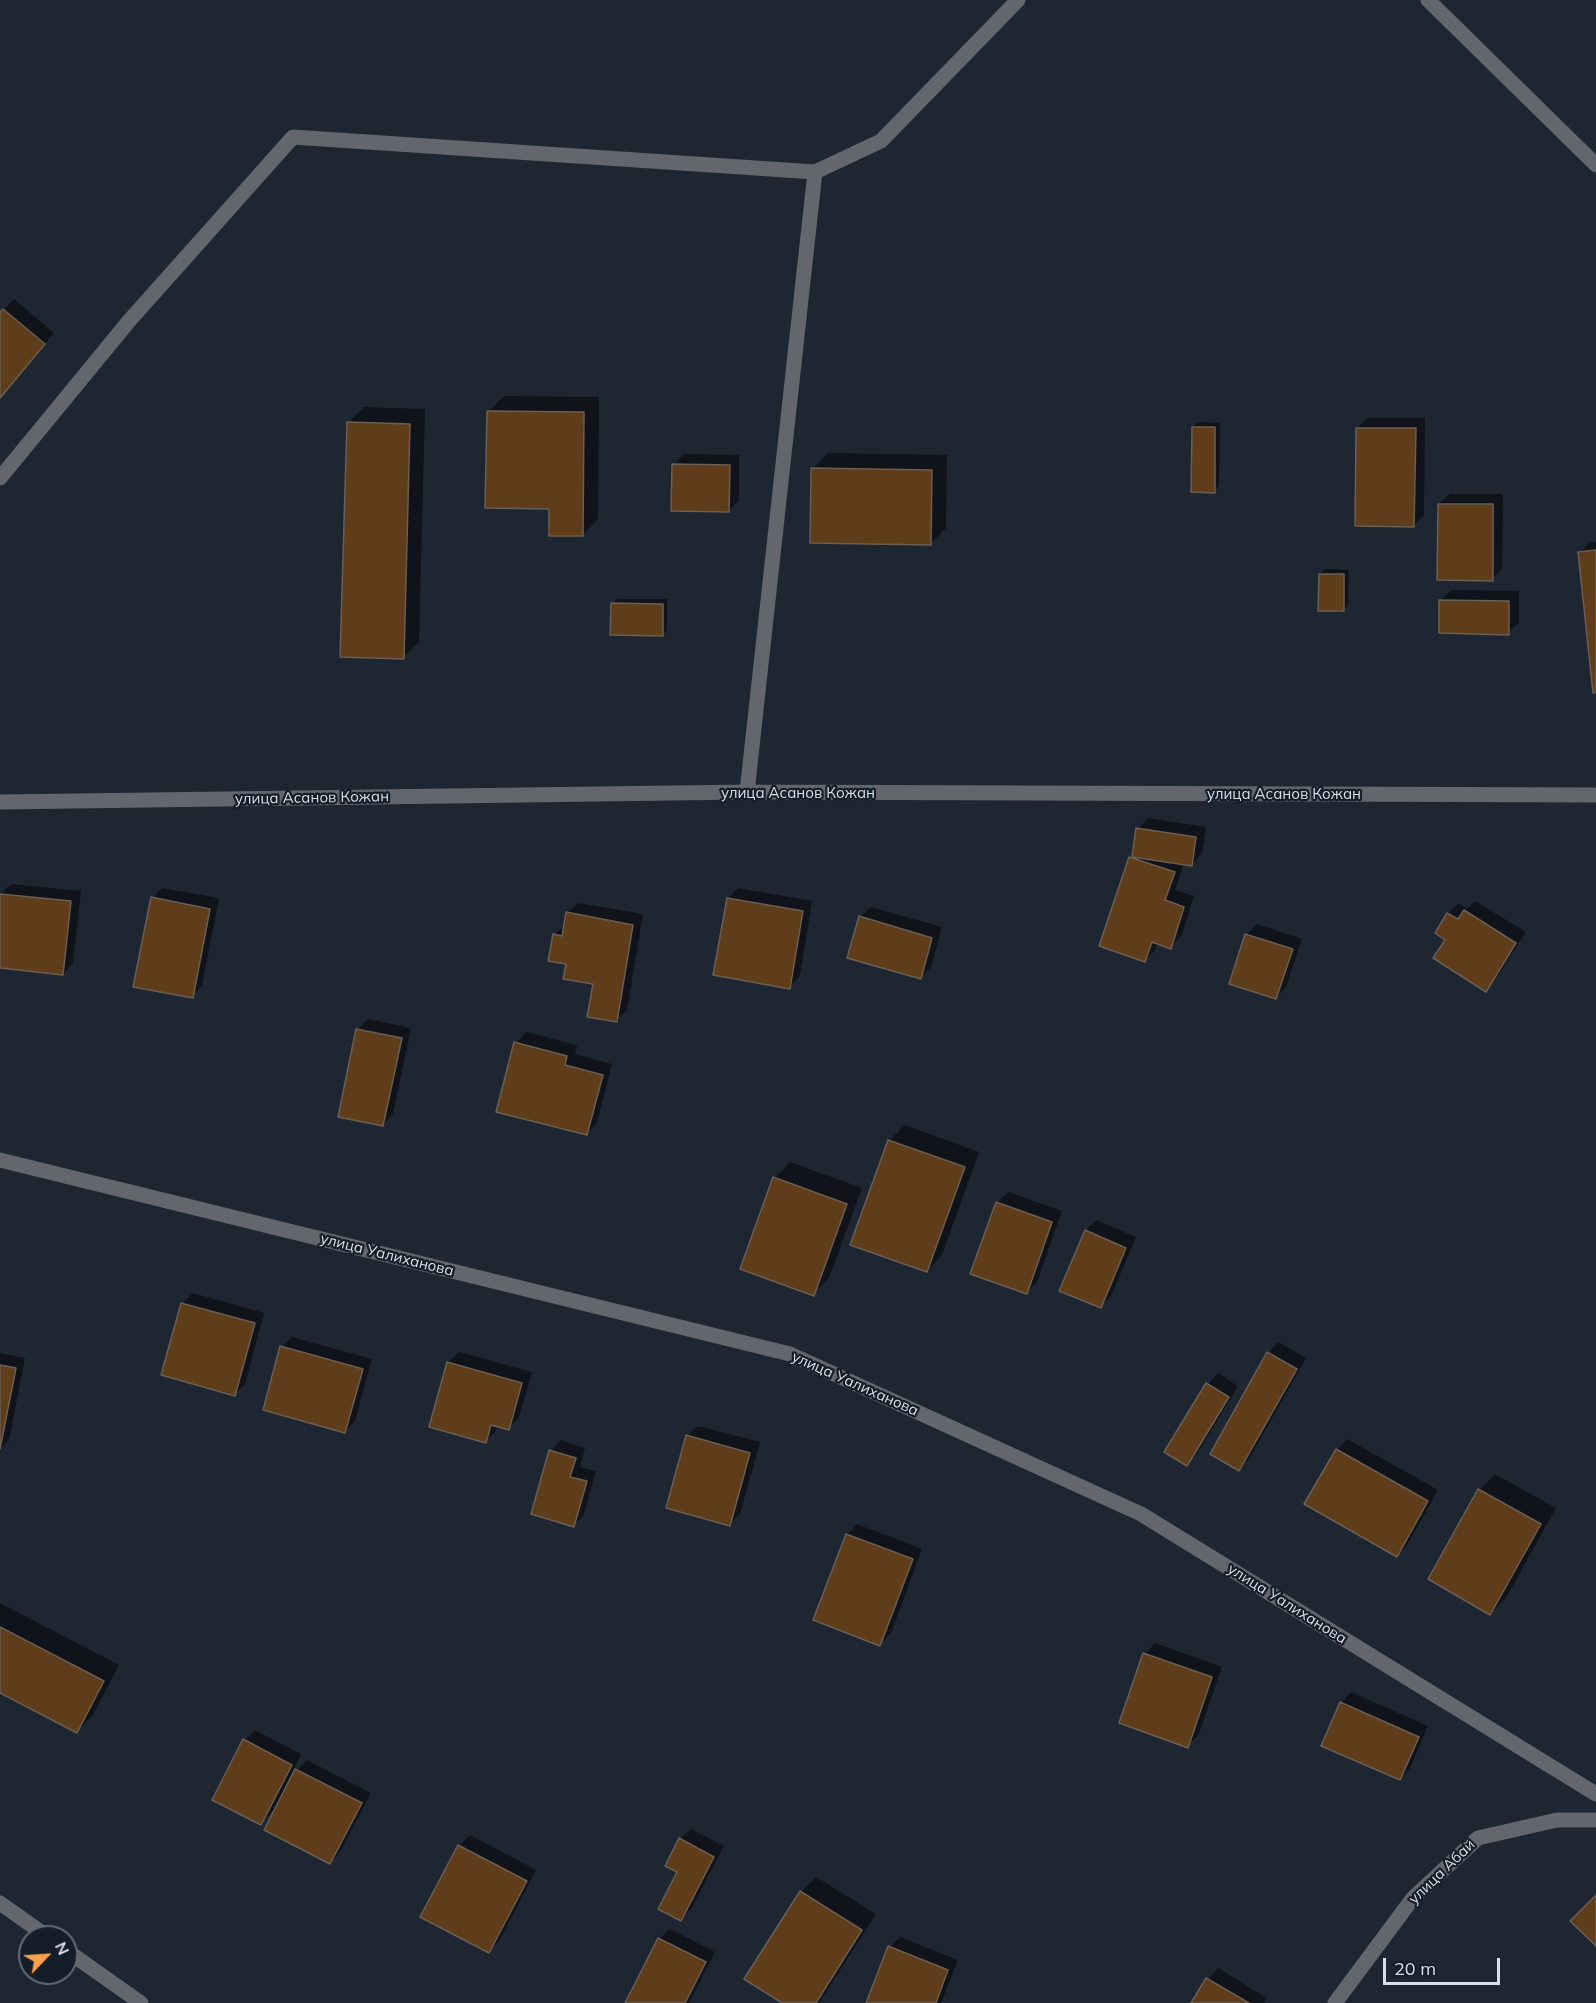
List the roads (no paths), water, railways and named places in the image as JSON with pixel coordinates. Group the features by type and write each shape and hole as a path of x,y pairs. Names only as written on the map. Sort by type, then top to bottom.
{"street":[{"path":"0,478 129,321 293,137 815,172 881,141 1018,0"},
{"path":"1428,0 1596,165"},
{"path":"747,792 815,172"},
{"name":"улица Асанов Кожан","path":"0,802 747,792 1596,795"},
{"name":"улица Уалиханова","path":"0,1160 790,1354 1140,1514 1596,1794"},
{"name":"улица Абай","path":"1335,2003 1413,1898 1478,1838 1557,1820 1596,1820"},
{"path":"0,1903 31,1925"},
{"path":"78,1958 141,2003"}]}
